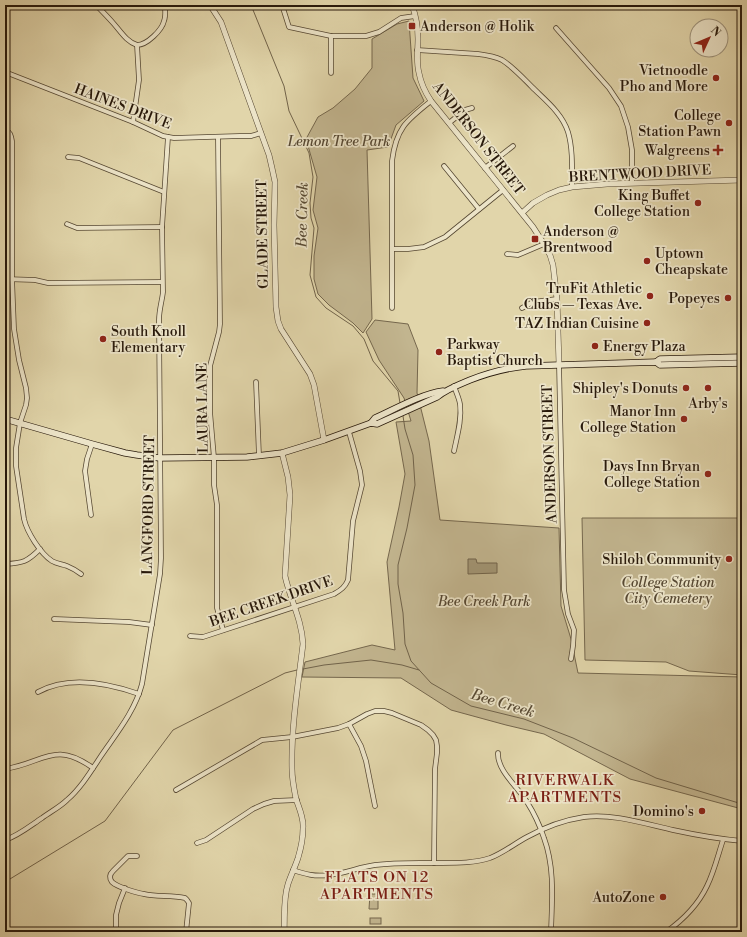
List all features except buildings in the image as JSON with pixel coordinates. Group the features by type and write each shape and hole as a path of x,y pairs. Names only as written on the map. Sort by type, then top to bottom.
{"main road":[{"path":"5,419 92,444 137,455 160,458 259,456 282,453 349,432 371,423 377,424 437,397 445,390 454,386 512,367 559,364 656,362 660,359 742,357"},
{"path":"656,362 660,365 742,363"}],"street":[{"path":"96,5 125,38 137,46 146,43 161,28 165,16 165,5"},
{"name":"GLADE STREET","path":"210,5 221,22 269,155 275,182 276,307 278,321 281,330 310,374 314,385 324,440"},
{"path":"282,5 289,27 331,36 371,35 379,32 402,18 416,16"},
{"name":"ANDERSON STREET","path":"412,5 416,16 418,31 418,72 425,92 533,227 550,255 553,265 557,299 564,590 568,614 574,630 571,659"},
{"path":"556,28 609,88 621,106 628,127 632,150 632,183"},
{"path":"331,36 331,73"},
{"path":"133,122 139,80 137,46"},
{"path":"417,50 488,55 500,60 515,70 554,109 565,125 571,147 572,187"},
{"name":"HAINES DRIVE","path":"5,72 133,122 163,136 251,136 262,133"},
{"path":"392,308 392,161 394,149 396,141 404,125 411,117 432,101"},
{"path":"449,122 465,110 472,108"},
{"path":"5,130 11,135 12,141 12,279 14,330 27,398 20,423 16,448 16,466 24,519 26,527 40,549 52,561 70,567 81,574"},
{"name":"LANGFORD STREET","path":"5,840 19,833 68,800 93,768 130,712 139,694 144,674 160,574 161,558 158,320 163,292 162,227 168,137"},
{"name":"LAURA LANE","path":"218,137 220,324 210,366 210,412 214,458 214,485 217,505 217,608 223,630"},
{"path":"485,168 513,146"},
{"path":"68,157 79,158 164,192"},
{"path":"444,166 479,209"},
{"name":"BRENTWOOD DRIVE","path":"522,213 533,203 547,195 572,187 600,184 742,180"},
{"path":"393,249 417,248 430,245 438,241 452,233 503,190"},
{"path":"66,224 77,228 162,227"},
{"path":"507,254 518,255 544,244"},
{"path":"5,279 35,280 48,283 162,282"},
{"path":"522,308 533,302 557,299"},
{"path":"256,382 259,456"},
{"path":"454,386 460,403 459,430 454,451"},
{"name":"BEE CREEK DRIVE","path":"190,636 203,637 340,591 348,580 353,521 362,485 360,471 349,432"},
{"path":"91,515 85,470 92,444"},
{"path":"282,453 288,477 290,495 285,576 295,607 303,644 292,737 293,785 302,816 303,837 298,859 288,884 285,899 284,932"},
{"path":"5,564 19,563 27,560 40,549"},
{"path":"54,620 129,622 152,625"},
{"path":"38,692 45,688 63,684 95,683 111,685 139,694"},
{"path":"176,790 262,740 292,737 338,728 375,711 392,713 421,725 428,730 433,735 437,746 435,769 434,863"},
{"path":"349,724 361,746 366,761 375,806"},
{"path":"498,753 498,759 504,771 527,801 541,830 550,858 552,870 551,932"},
{"path":"5,769 28,764 44,756 52,754 73,756 93,768"},
{"path":"197,843 206,840 253,808 274,801 297,800"},
{"path":"293,870 306,875 329,875 374,865 465,863 478,861 501,853 526,837 554,824 585,817 620,818 723,840 742,841"},
{"path":"666,932 695,906 706,888 723,840"},
{"path":"137,856 128,856 111,874 110,877 113,883 144,894 181,897 187,900 189,906 186,932"},
{"path":"116,932 116,915 119,902 125,888"}],"green space":[{"name":"Lemon Tree Park","path":"409,21 413,78 424,101 396,125 388,147 367,150 372,319 363,333 318,294 314,279 314,256 318,228 313,210 317,177 306,139 318,117 333,108 355,89 372,68 372,39 397,24"},
{"name":"Bee Creek Park","path":"375,320 408,324 418,350 417,393 429,441 440,520 559,528 561,606 571,639 578,673 742,677 742,809 630,779 544,734 451,710 401,678 302,677 305,662 372,645 395,650 387,562 405,474 396,422 411,421 404,398 379,360 366,332"},
{"name":"College Station City Cemetery","path":"582,518 742,518 742,675 689,671 666,662 585,660"},
{"path":"370,894 378,894 378,909 369,909"},
{"path":"370,918 381,918 381,924 370,924"}],"shaded area":[{"path":"468,559 476,559 477,563 497,563 497,573 468,574"}],"waterway":[{"name":"Bee Creek","path":"251,5 284,86 289,111 309,153 313,177 310,203 311,218 314,228 310,275 316,297 326,308 353,326 364,339 373,361 398,391 400,403"},
{"name":"Bee Creek","path":"403,416 405,429 413,455 415,485 398,565 398,584 403,613 405,644 411,661 431,683 471,706 524,719 573,738 656,778 742,804"},
{"path":"303,669 324,665 371,660 402,665 419,670"},
{"path":"5,882 105,821 173,730 285,673 297,670"}],"place":[{"name":"Anderson @ Holik","path":"412,26"},
{"name":"Vietnoodle Pho and More","path":"716,78"},
{"name":"College Station Pawn","path":"729,123"},
{"name":"Walgreens","path":"718,150"},
{"name":"King Buffet College Station","path":"698,203"},
{"name":"Anderson @ Brentwood","path":"535,239"},
{"name":"Uptown Cheapskate","path":"647,261"},
{"name":"TruFit Athletic Clubs — Texas Ave.","path":"650,296"},
{"name":"Popeyes","path":"728,298"},
{"name":"TAZ Indian Cuisine","path":"647,323"},
{"name":"South Knoll Elementary","path":"103,339"},
{"name":"Energy Plaza","path":"595,346"},
{"name":"Parkway Baptist Church","path":"439,352"},
{"name":"Shipley's Donuts","path":"686,388"},
{"name":"Arby's","path":"708,388"},
{"name":"Manor Inn College Station","path":"684,419"},
{"name":"Days Inn Bryan College Station","path":"708,474"},
{"name":"Shiloh Community","path":"729,559"},
{"name":"Domino's","path":"702,811"},
{"name":"AutoZone","path":"663,897"}],"district":[{"name":"RIVERWALK APARTMENTS","path":"565,788"},
{"name":"FLATS ON 12 APARTMENTS","path":"377,886"}]}
